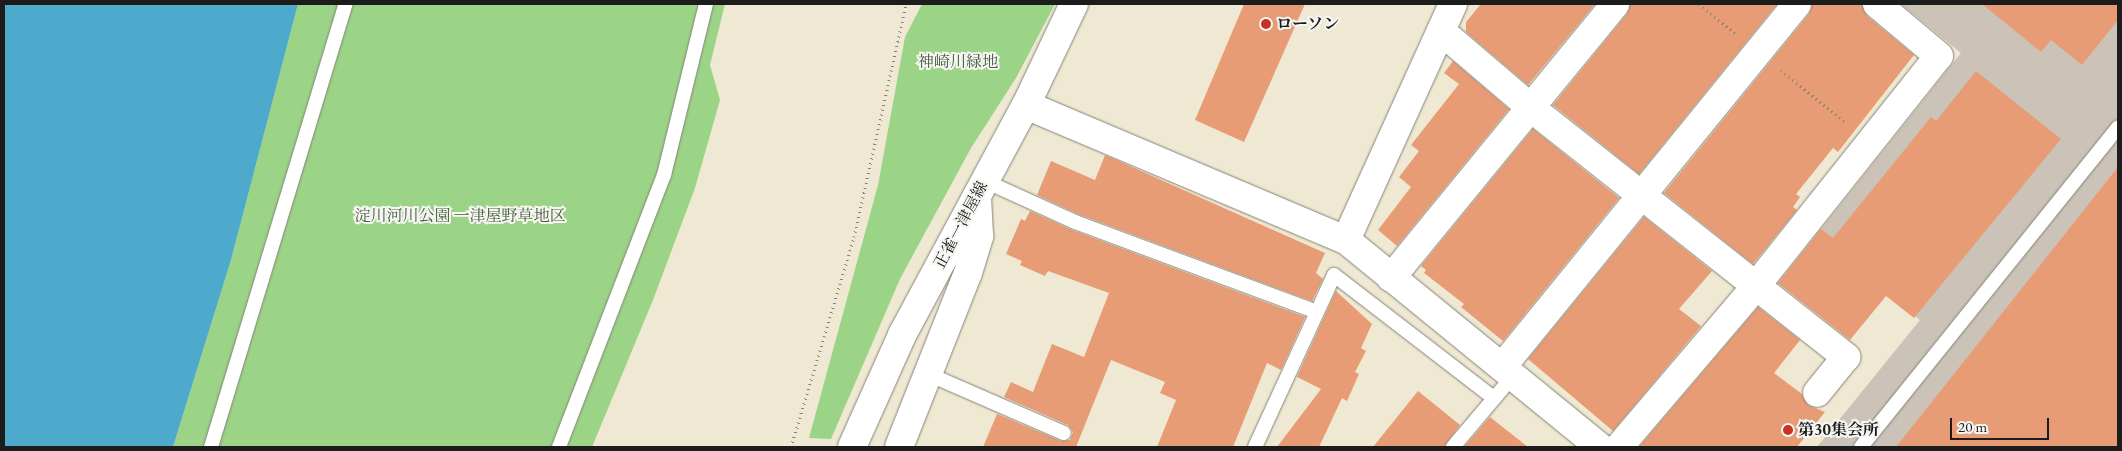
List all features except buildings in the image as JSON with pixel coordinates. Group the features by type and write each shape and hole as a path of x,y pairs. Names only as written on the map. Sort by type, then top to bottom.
{"street":[{"name":"正雀一津屋線","path":"852,447 902,335 1026,105 1074,4"},
{"path":"1346,240 1453,4"},
{"path":"1391,278 1615,4"},
{"path":"1507,372 1642,197 1798,4"},
{"path":"1619,447 1755,287 1939,56 1877,4"},
{"path":"1441,31 1531,108 1755,287 1846,357 1817,393"},
{"path":"1026,105 1346,240 1600,447"},
{"path":"898,447 928,374 979,236 981,189"}],"lane":[{"path":"211,447 346,4"},
{"path":"559,447 664,175 706,4"},
{"path":"1861,447 2118,127"},
{"path":"981,189 1317,312"},
{"path":"1255,447 1334,275 1494,398"},
{"path":"1453,447 1494,398 1507,372"},
{"path":"928,374 1064,433"}],"path":[{"path":"791,447 854,237 906,4"},
{"path":"1699,4 1870,143"}],"shaded area":[{"path":"1901,4 2118,4 2118,447 1817,447 1920,320 1814,238 1961,53"}],"green space":[{"name":"淀川河川公園 一津屋野草地区","path":"298,4 725,4 710,65 720,100 695,188 653,300 592,447 173,447 231,260"},
{"name":"神崎川緑地","path":"922,4 1055,4 1016,78 971,148 900,279 831,439 809,438 878,185 905,37"}],"water":[{"path":"4,4 298,4 231,260 173,447 4,447"}],"place":[{"name":"ローソン","path":"1266,24"},
{"name":"第30集会所","path":"1788,430"}]}
